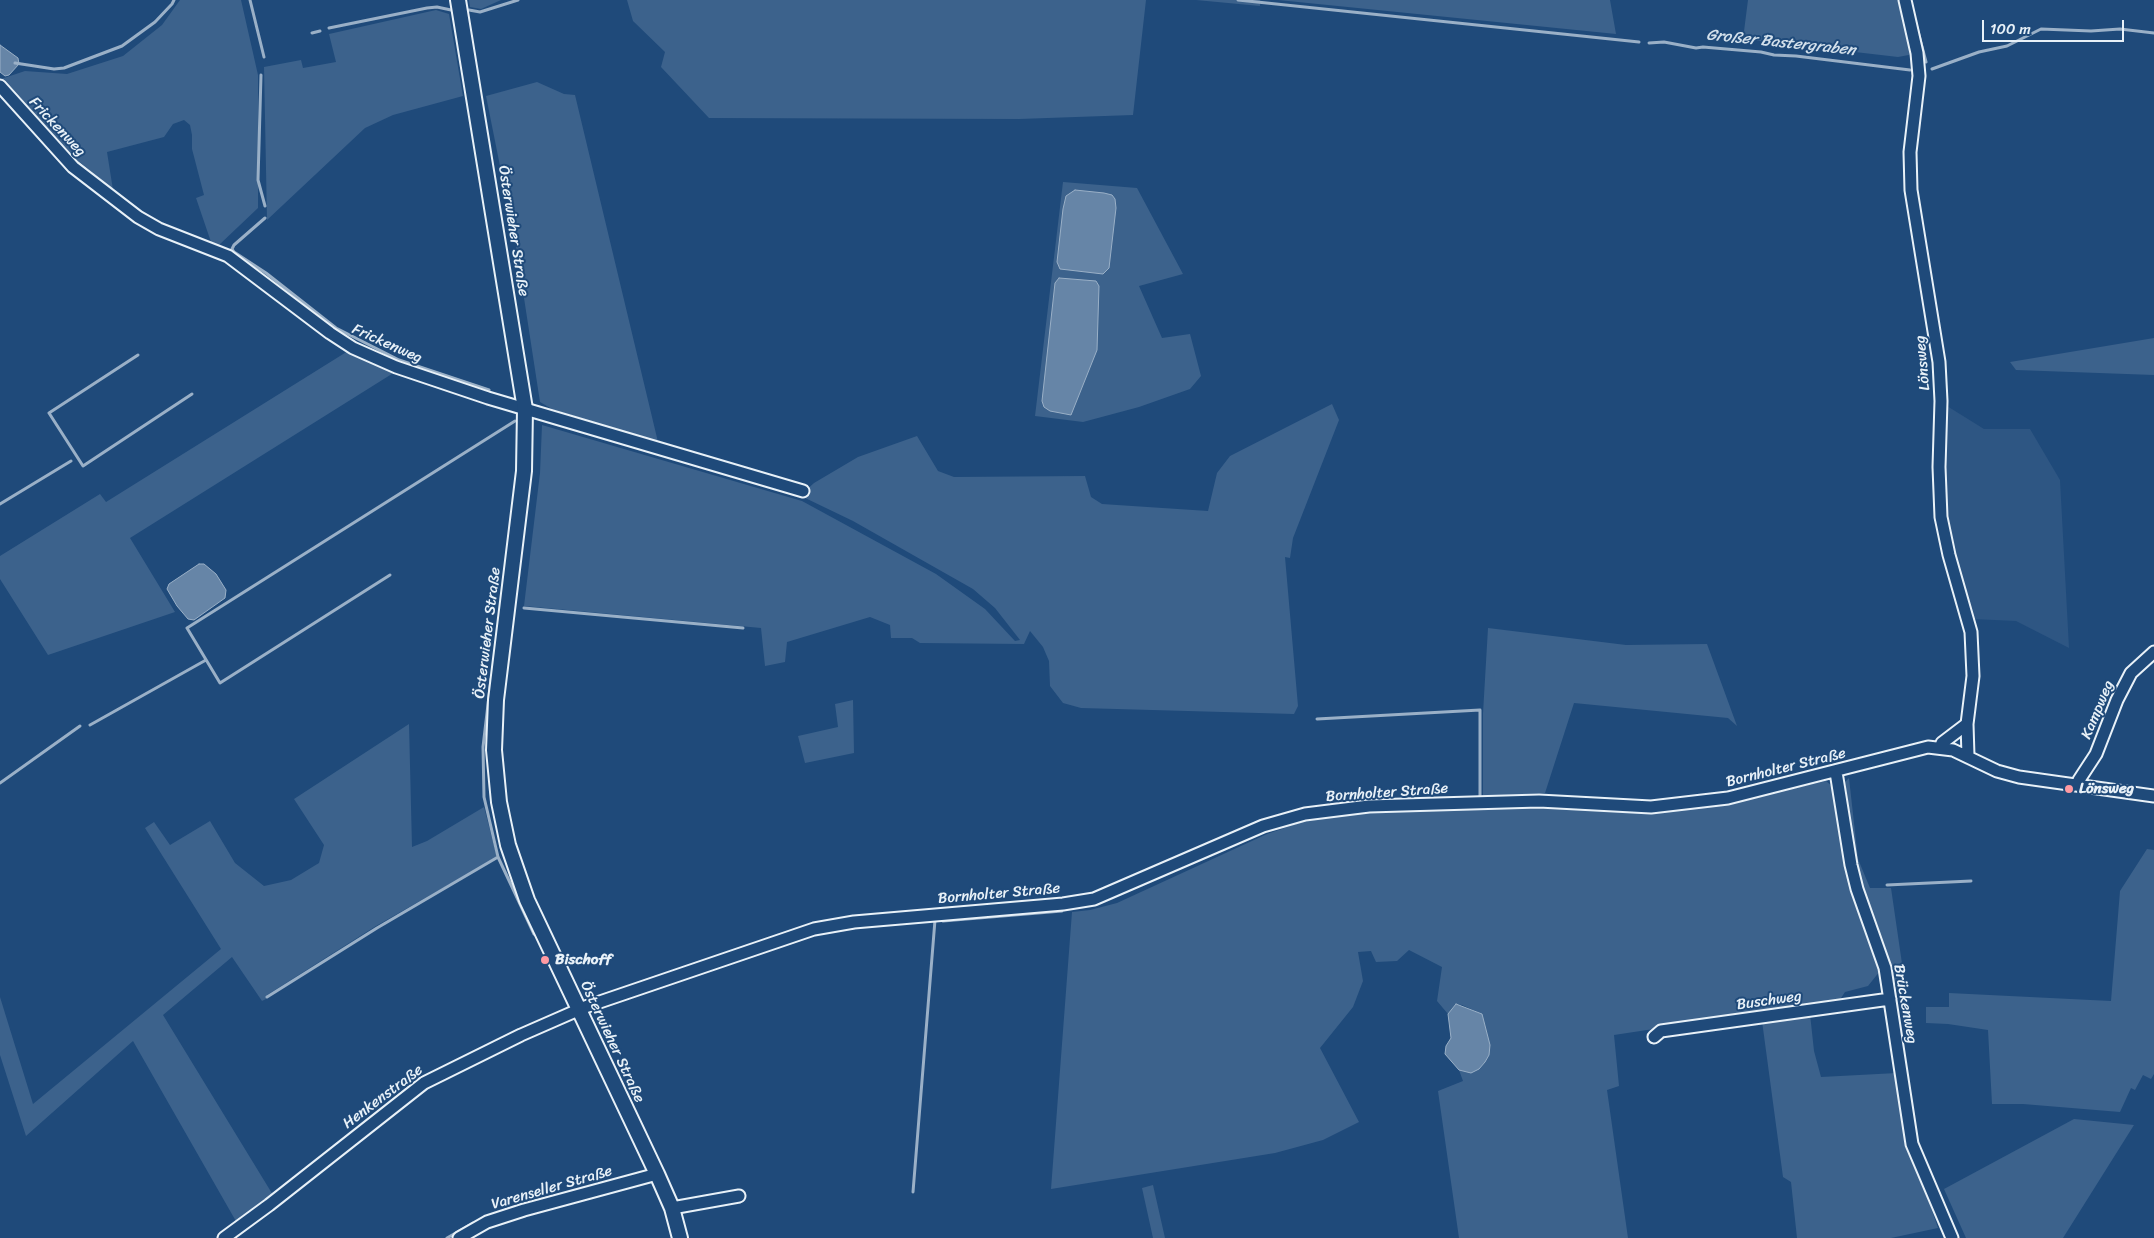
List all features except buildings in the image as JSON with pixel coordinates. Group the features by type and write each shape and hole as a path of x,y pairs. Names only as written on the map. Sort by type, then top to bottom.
{"street":[{"name":"Österwieher Straße","path":"458,0 525,409 524,472 496,700 494,750 499,802 514,867 527,900 657,1174 672,1208 680,1238"},
{"name":"Lönsweg","path":"1905,0 1917,52 1919,76 1910,152 1911,190 1939,362 1941,517 1949,555 1971,632 1973,676 1967,724 1968,756"},
{"name":"Frickenweg","path":"0,86 73,167 138,217 159,229 228,256 330,333 353,348 396,367 525,409 803,491"},
{"name":"Kampweg","path":"2078,785 2079,780 2096,754 2117,700 2131,672 2154,652"},
{"path":"1940,748 1942,743 1967,724"},
{"name":"Bornholter Straße","path":"579,1009 814,929 854,922 1063,904 1094,899 1263,826 1305,814 1369,806 1539,801 1651,807 1728,798 1928,747 1953,750 1997,771 2019,778 2154,796"},
{"name":"Brückenweg","path":"1836,772 1851,865 1857,889 1885,968 1912,1144 1952,1238"},
{"name":"Buschweg","path":"1654,1037 1661,1031 1890,1000"},
{"name":"Henkenstraße","path":"224,1238 255,1216 424,1083 485,1052 579,1009"},
{"name":"Varenseller Straße","path":"459,1238 487,1222 524,1210 657,1174"},
{"path":"672,1208 739,1196"}],"shaded area":[{"path":"180,0 241,0 258,75 258,208 219,245 211,242 196,198 204,195 192,149 190,125 184,120 173,124 164,137 107,152 113,190 77,160 1,79 25,71 67,74 123,56 162,25"},
{"path":"469,0 501,0 481,9 470,7"},
{"path":"627,0 1146,0 1133,115 1019,119 709,118 661,67 665,52 633,21"},
{"path":"1196,0 1260,0 1260,6"},
{"path":"1278,0 1610,0 1616,34"},
{"path":"1748,0 1900,0 1914,54 1898,57 1743,39"},
{"path":"436,10 449,14 463,96 393,115 365,128 267,220 264,67 301,60 303,68 336,62 329,34"},
{"path":"0,45 18,58 19,64 9,75 5,76 0,72"},
{"path":"537,82 564,94 575,95 658,442 552,409 540,402 516,246 486,96"},
{"path":"1063,182 1137,188 1183,274 1139,286 1162,338 1190,334 1201,376 1190,389 1139,407 1083,422 1035,416","holes":["1066,196 1116,208 1114,215"]},
{"path":"1075,190 1104,193 1112,195 1115,199 1116,208 1109,268 1103,274 1060,269 1057,262 1066,196"},
{"path":"1059,278 1096,281 1099,286 1097,350 1071,415 1050,411 1044,407 1042,401 1055,283"},
{"path":"2154,338 2154,375 2016,370 2010,362"},
{"path":"348,351 395,372 130,538 175,612 48,655 0,579 0,556 100,494 106,502"},
{"path":"1332,404 1339,420 1293,538 1290,558 1285,557 1298,706 1294,714 1081,708 1063,703 1050,686 1049,661 1043,647 1030,631 1024,644 920,643 912,638 891,638 890,625 870,617 787,642 785,662 765,666 761,628 524,606 540,473 542,425 802,501 936,574 985,609 1015,641 1020,640 995,608 973,589 853,521 801,496 541,421 540,416 803,493 814,483 858,457 917,436 938,471 954,477 1085,476 1091,497 1102,504 1208,511 1217,473 1230,456"},
{"path":"1947,406 1984,429 2030,429 2060,480 2069,648 2016,621 1973,619 1952,548 1945,485"},
{"path":"199,564 204,564 216,574 226,590 225,598 194,620 188,619 177,606 167,589 169,584"},
{"path":"1488,628 1626,645 1707,644 1737,726 1728,718 1574,703 1545,793 1483,796 1483,713"},
{"path":"853,700 854,753 805,763 798,736 838,727 835,704"},
{"path":"409,724 412,847 427,841 484,807 497,857 376,926 267,995 268,998 262,1001 232,957 163,1015 273,1195 237,1223 133,1041 26,1136 0,1055 0,997 33,1104 221,949 145,828 154,822 170,845 210,821 235,863 264,886 291,880 319,863 324,845 294,799"},
{"path":"1849,778 1858,859 1870,888 1891,888 1906,991 1898,992 1858,874 1845,782"},
{"path":"1826,781 1833,787 1845,867 1880,971 1868,986 1845,992 1839,1001 1614,1035 1619,1086 1607,1090 1628,1238 1459,1238 1438,1091 1463,1081 1459,1070 1466,1072 1479,1069 1485,1062 1489,1055 1485,1027 1482,1014 1462,1005 1456,1004 1448,1014 1437,1001 1442,967 1409,950 1397,961 1376,962 1371,951 1358,952 1363,981 1353,1007 1320,1048 1359,1122 1323,1140 1275,1153 1051,1189 1072,912 1090,910 1117,903 1267,834 1305,821 1347,813 1538,807 1651,813 1730,803"},
{"path":"2147,849 2154,850 2154,1074 2151,1079 2143,1075 2135,1090 2131,1088 2120,1112 2023,1104 1992,1104 1988,1030 1926,1023 1926,1007 1949,1007 1949,993 2111,1001 2120,891"},
{"path":"1456,1004 1482,1014 1490,1045 1489,1055 1485,1062 1479,1069 1471,1073 1459,1070 1445,1054 1446,1046 1451,1038 1448,1014"},
{"path":"1810,1014 1814,1051 1821,1077 1897,1073 1902,1125 1938,1228 1891,1238 1797,1238 1791,1182 1783,1177 1762,1021"},
{"path":"2074,1119 2134,1125 2063,1238 1966,1238 1944,1189"},
{"path":"1153,1185 1165,1238 1153,1238 1142,1188"}],"waterway":[{"name":"Großer Bastergraben","path":"15,63 54,69 64,68 122,46 155,22 174,0"},
{"name":"Großer Bastergraben","path":"250,0 264,57"},
{"name":"Großer Bastergraben","path":"469,10 480,12 518,0"},
{"name":"Großer Bastergraben","path":"1238,0 1639,42"},
{"name":"Großer Bastergraben","path":"329,28 427,8 437,7 451,10"},
{"path":"1915,20 1926,62"},
{"name":"Großer Bastergraben","path":"1932,69 1979,52 2007,46 2041,29 2091,31 2120,29 2154,33"},
{"name":"Großer Bastergraben","path":"312,33 320,31"},
{"name":"Großer Bastergraben","path":"1649,43 1664,42 1696,48 1761,52 1910,70"},
{"path":"261,75 258,180 265,206"},
{"path":"74,160 85,169"},
{"path":"265,218 234,245 232,249 234,252 266,273 336,328 399,360 489,390"},
{"path":"138,355 49,413 83,466 192,394"},
{"path":"390,575 220,683 187,628 515,421"},
{"path":"0,504 71,461"},
{"path":"524,608 743,628"},
{"path":"90,725 206,660"},
{"path":"491,679 483,747 484,797 498,857 534,934"},
{"path":"1317,719 1480,710 1480,796"},
{"path":"0,783 80,726"},
{"path":"267,997 377,928 498,857"},
{"path":"1887,885 1971,881"},
{"path":"943,921 1062,911"},
{"path":"913,1192 935,920"},
{"path":"447,1238 473,1223"}],"place":[{"name":"Lönsweg","path":"2069,789"},
{"name":"Bischoff","path":"545,960"}]}
